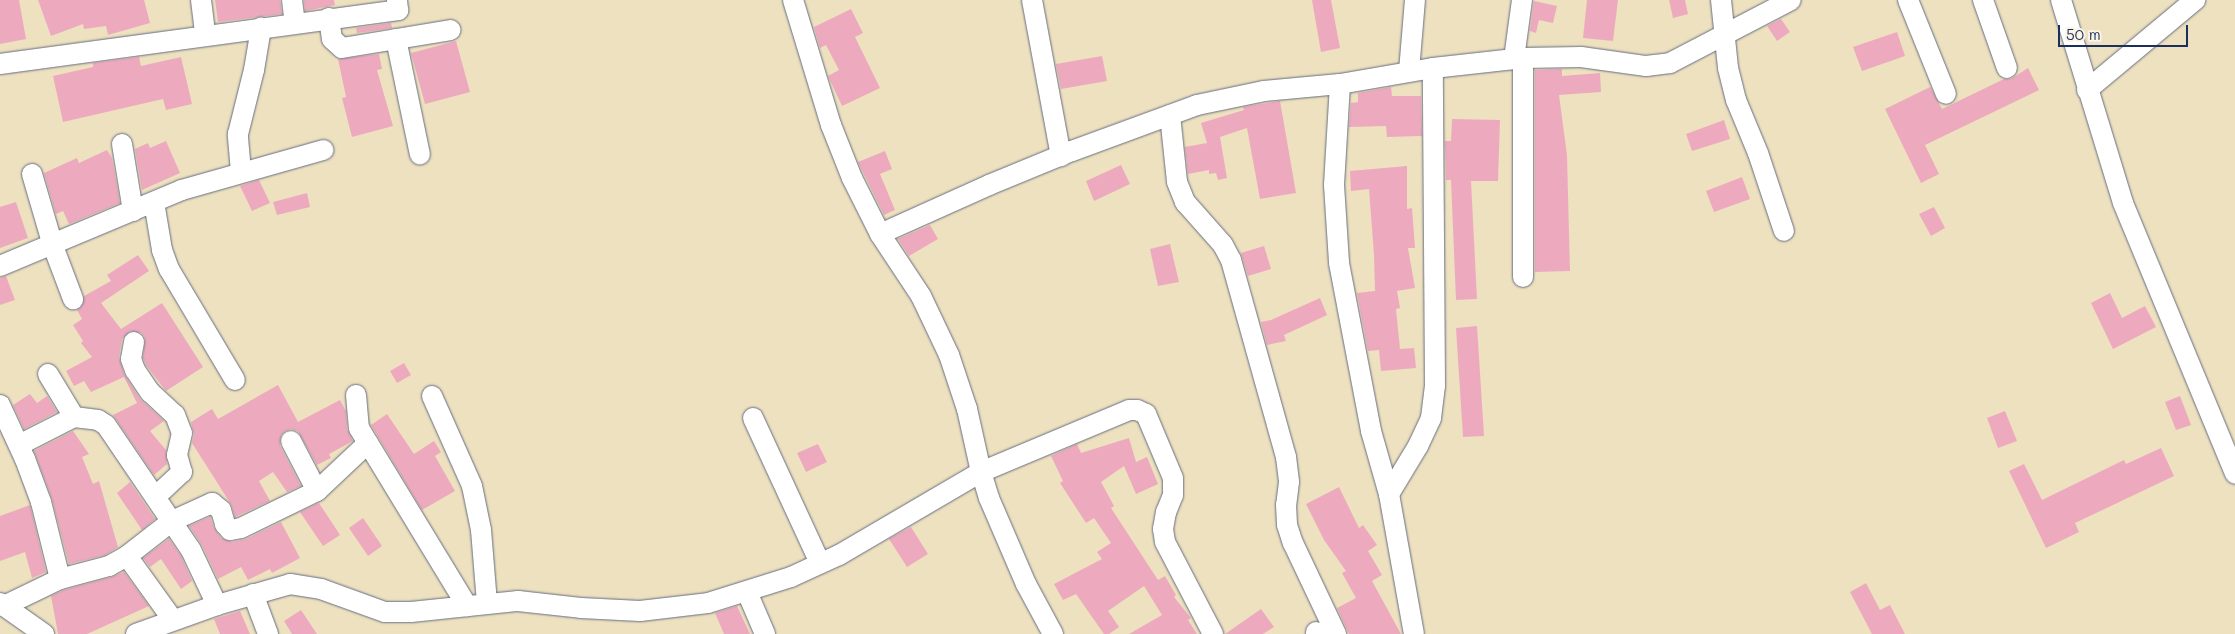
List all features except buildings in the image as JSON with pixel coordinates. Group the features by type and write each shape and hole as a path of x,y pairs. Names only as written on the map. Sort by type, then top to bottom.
{"street":[{"path":"201,0 205,35"},
{"path":"292,0 295,23"},
{"path":"0,64 398,10 396,0"},
{"path":"793,0 831,125 852,178 880,234 921,296 949,355 967,409 981,472 989,498 1026,584 1052,634"},
{"path":"1032,0 1060,156"},
{"path":"1409,71 1415,0"},
{"path":"1522,0 1519,59 1523,277"},
{"path":"1721,0 1728,68 1736,100 1758,153 1784,231"},
{"path":"880,234 1060,156 1198,105 1264,91 1340,84 1409,71 1519,59 1581,57 1646,66 1670,63 1723,33 1791,0"},
{"path":"1908,0 1946,94"},
{"path":"1983,0 2007,68"},
{"path":"2061,0 2123,203 2235,474"},
{"path":"2087,90 2195,0"},
{"path":"329,18 332,39 342,48 451,30"},
{"path":"242,172 238,134 254,70 261,28"},
{"path":"396,40 420,155"},
{"path":"1389,494 1418,446 1431,418 1435,386 1432,68"},
{"path":"1340,84 1334,185 1339,263 1368,413 1389,494 1414,634"},
{"path":"1170,115 1178,182 1185,202 1223,245 1231,260 1286,457 1288,482 1287,525 1336,634"},
{"path":"122,144 133,211"},
{"path":"0,266 53,246 182,190 323,150"},
{"path":"32,174 53,246 73,300"},
{"path":"154,202 162,250 169,269 235,380"},
{"path":"134,342 132,359 135,370 150,392 175,415 182,433 177,455 182,472 156,496"},
{"path":"48,374 74,417"},
{"path":"356,395 359,428 477,605"},
{"path":"432,396 472,486 481,530 477,605"},
{"path":"0,405 19,446 41,502 60,579"},
{"path":"136,634 163,627 217,605 290,584 321,590 385,612 411,612 518,601 581,608 640,611 708,603 791,577 849,549 981,472 1129,410 1137,410 1146,414 1173,478 1172,495 1166,512 1163,530 1165,542 1213,634"},
{"path":"19,446 74,417 98,420 106,425 192,550 217,605"},
{"path":"753,418 820,563"},
{"path":"291,441 317,490"},
{"path":"2,605 60,579 109,566 127,556 172,521 212,504 220,510 225,524 230,530 235,530 317,490 368,443"},
{"path":"127,556 163,627"},
{"path":"747,592 766,634"},
{"path":"253,594 268,634"},
{"path":"2,605 44,634"}]}
